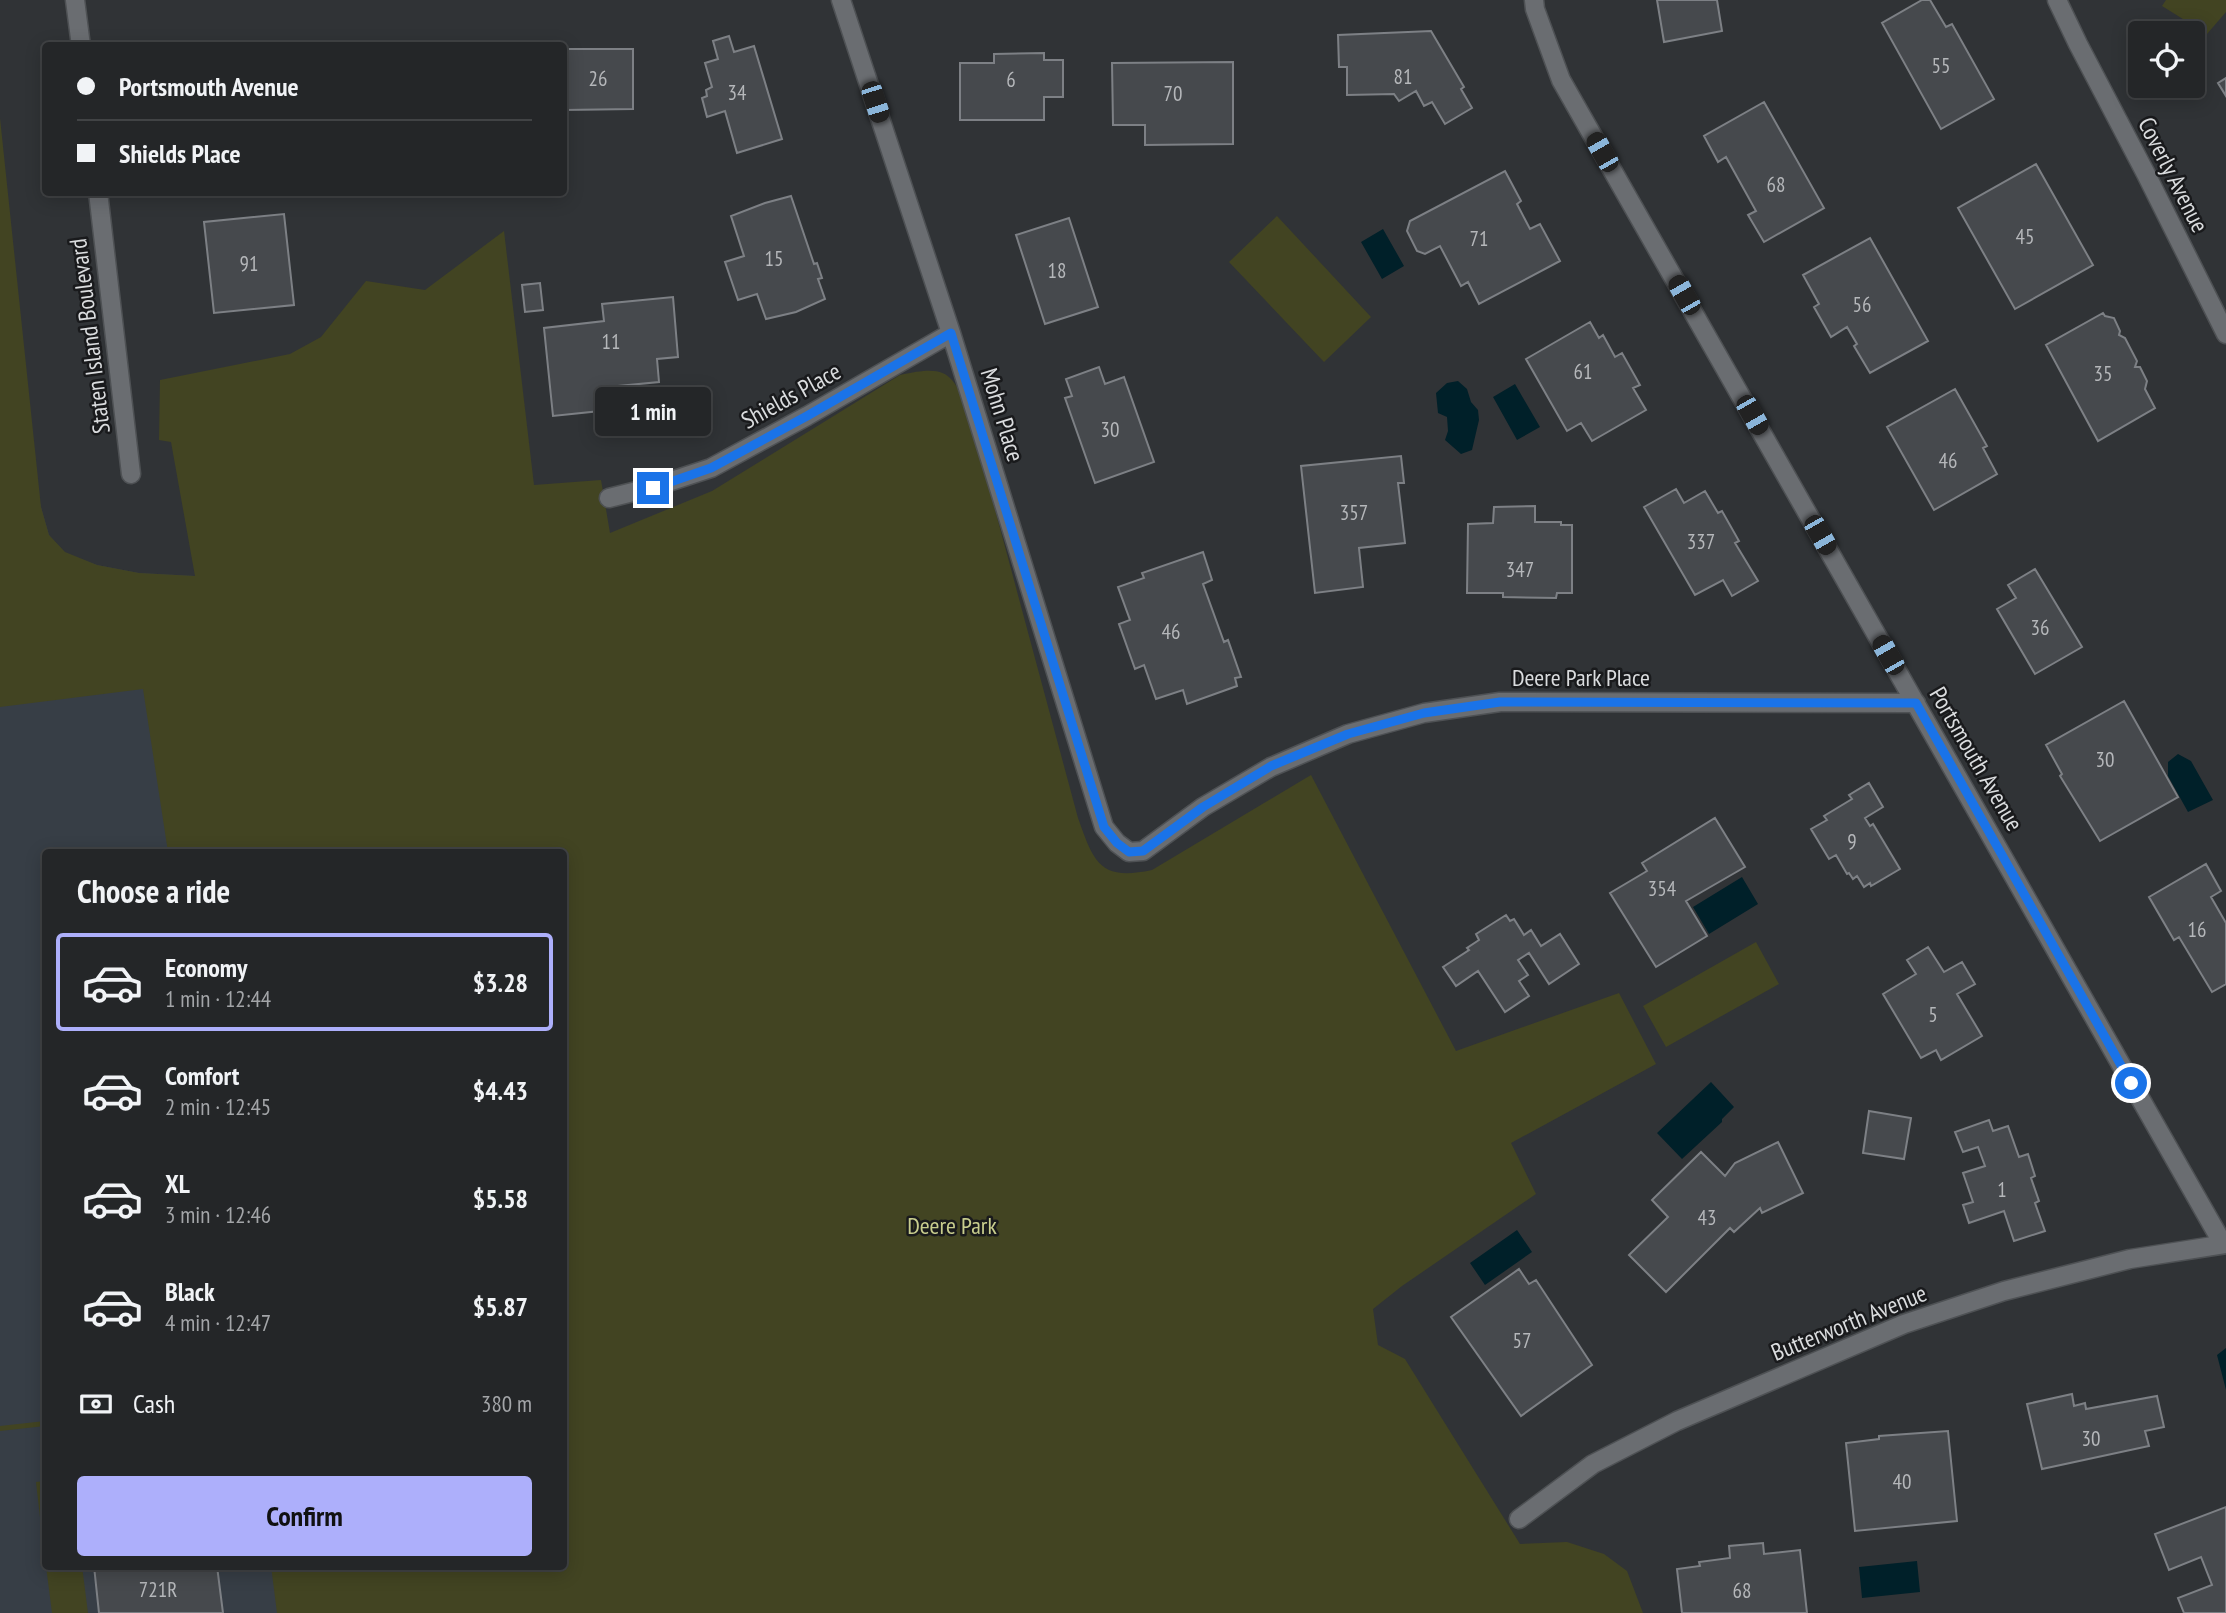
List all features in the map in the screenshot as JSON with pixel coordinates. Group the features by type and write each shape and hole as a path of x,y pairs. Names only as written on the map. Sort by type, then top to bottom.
{"street":[{"path":"75,0 80,42"},
{"name":"Mohn Place","path":"841,0 951,333 1104,827 1117,843"},
{"name":"Portsmouth Avenue","path":"1534,0 1561,80 2224,1244"},
{"name":"Coverly Avenue","path":"2057,0 2226,334"},
{"name":"Staten Island Boulevard","path":"98,196 131,474"},
{"name":"Shields Place","path":"608,498 653,488 711,468 951,333"},
{"name":"Deere Park Place","path":"1117,843 1129,852 1143,851 1203,807 1271,766 1348,734 1424,713 1500,702 1916,703"},
{"name":"Butterworth Avenue","path":"1519,1519 1593,1464 1676,1421 1904,1324 2004,1291 2130,1259 2224,1244"}],"shaded area":[{"path":"0,317 49,535 65,553 97,565 139,573 196,576 220,849 42,849 42,1570 297,1570 302,1613 0,1613"}],"green space":[{"path":"2166,0 2226,0 2226,12 2207,34 2205,21 2186,21 2162,6"},
{"name":"Deere Park","path":"0,118 41,507 49,535 65,552 97,565 139,573 195,576 171,442 159,440 160,380 290,354 321,337 366,281 425,290 504,231 534,485 601,480 610,533 712,491 900,375 928,371 945,374 958,388 969,413 1078,818 1089,847 1102,865 1121,873 1152,870 1311,775 1456,1051 1619,993 1656,1064 1511,1143 1536,1194 1373,1309 1378,1345 1405,1359 1520,1544 1567,1542 1604,1554 1627,1571 1643,1613 277,1613 272,1570 567,1570 567,849 168,849 143,689 0,707"},
{"path":"1277,216 1371,317 1324,362 1229,262"},
{"path":"1756,942 1779,984 1666,1047 1643,1006"},
{"path":"42,1421 42,1426 0,1431 0,1426"},
{"path":"42,1481 42,1535 36,1482"},
{"path":"47,1570 83,1570 88,1613 52,1613"}],"water":[{"path":"1383,229 1404,266 1382,279 1361,242"},
{"path":"1458,381 1467,389 1471,402 1478,410 1479,420 1472,450 1461,454 1445,440 1448,431 1447,417 1438,413 1436,393 1447,383"},
{"path":"1515,384 1540,427 1517,440 1493,397"},
{"path":"2178,754 2191,761 2213,800 2188,812 2168,776 2168,762"},
{"path":"1742,877 1758,904 1709,934 1693,907"},
{"path":"1711,1082 1734,1107 1722,1122 1682,1159 1657,1133"},
{"path":"1517,1230 1532,1252 1485,1285 1470,1263"},
{"path":"2226,1348 2226,1390 2217,1355"},
{"path":"1917,1561 1920,1592 1862,1598 1859,1567"}],"building":[{"path":"1657,0 1717,0 1722,31 1664,42"},
{"path":"1922,0 1930,0 1946,27 1952,24 1994,99 1941,129 1882,23"},
{"path":"1431,31 1464,87 1461,89 1472,108 1445,124 1432,102 1424,106 1416,91 1399,101 1394,94 1347,95 1347,67 1339,67 1338,35"},
{"path":"729,36 734,52 754,46 782,139 737,153 725,111 707,117 702,98 707,96 706,90 712,87 705,63 718,59 713,41"},
{"path":"567,49 633,49 633,109 567,110"},
{"path":"1044,53 1044,60 1063,60 1063,97 1044,97 1044,120 960,120 960,63 994,63 994,54"},
{"path":"1233,62 1233,144 1145,145 1145,125 1113,125 1112,63"},
{"path":"2226,78 2226,96 2218,83"},
{"path":"1764,102 1824,208 1764,242 1748,215 1756,211 1726,157 1718,162 1704,136"},
{"path":"2036,164 2093,265 2015,309 1958,208"},
{"path":"1505,171 1521,201 1517,204 1530,229 1540,224 1560,261 1479,304 1468,282 1461,286 1440,246 1425,254 1417,251 1407,231 1410,221"},
{"path":"791,196 814,264 817,263 822,278 818,279 825,299 796,312 766,319 757,294 738,300 725,262 744,256 731,216"},
{"path":"284,214 294,305 214,313 204,222"},
{"path":"1069,218 1098,307 1045,324 1016,235"},
{"path":"1870,238 1928,341 1870,373 1854,346 1857,344 1847,327 1831,337 1814,307 1819,304 1803,275"},
{"path":"540,283 543,310 525,312 522,285"},
{"path":"673,297 678,357 657,359 659,382 598,388 600,411 553,416 544,328 604,321 602,304"},
{"path":"2103,313 2114,318 2119,335 2125,338 2137,361 2135,367 2140,367 2147,381 2145,389 2155,408 2098,441 2046,345"},
{"path":"1590,322 1599,338 1603,335 1615,357 1622,353 1640,385 1633,388 1646,410 1592,441 1581,423 1567,431 1526,359"},
{"path":"1099,367 1105,384 1124,377 1154,462 1095,483 1065,398 1072,396 1066,379"},
{"path":"1955,389 1987,446 1983,448 1997,474 1934,510 1887,427"},
{"path":"1401,456 1404,483 1398,483 1405,543 1359,548 1363,587 1315,593 1301,466"},
{"path":"1676,489 1684,503 1705,491 1718,513 1722,511 1739,541 1735,543 1758,581 1732,596 1723,580 1695,595 1644,507"},
{"path":"1535,506 1535,522 1561,522 1561,525 1572,525 1572,593 1557,593 1556,598 1467,593 1468,524 1493,523 1494,507"},
{"path":"1203,552 1212,580 1203,584 1224,642 1228,640 1241,677 1235,678 1237,686 1187,704 1183,690 1156,699 1144,665 1135,669 1119,624 1130,620 1118,587 1144,578 1142,573"},
{"path":"2035,569 2082,647 2035,674 1997,609 2016,598 2008,585"},
{"path":"2124,701 2178,797 2100,841 2060,776 2062,774 2046,745"},
{"path":"1869,783 1883,807 1865,818 1870,826 1873,824 1900,869 1871,886 1870,883 1864,887 1857,876 1853,879 1847,874 1836,855 1829,859 1811,829 1827,820 1824,816 1852,799 1849,795"},
{"path":"1715,818 1745,867 1686,901 1707,936 1656,967 1610,893 1647,871 1642,863"},
{"path":"2206,864 2221,891 2211,897 2226,923 2226,984 2212,992 2179,937 2174,940 2149,897"},
{"path":"1506,915 1510,921 1514,919 1524,935 1531,930 1541,946 1560,934 1579,964 1549,984 1529,953 1518,960 1528,975 1519,981 1529,996 1505,1012 1478,971 1456,986 1443,967 1479,940 1476,934"},
{"path":"1928,947 1944,972 1962,962 1975,984 1957,994 1982,1036 1941,1060 1936,1050 1921,1058 1883,994 1916,974 1907,960"},
{"path":"1869,1111 1911,1118 1904,1159 1863,1153"},
{"path":"1989,1120 1993,1131 2008,1126 2019,1157 2028,1154 2035,1176 2031,1178 2039,1201 2035,1203 2045,1231 2014,1241 2004,1211 1969,1223 1963,1205 1973,1202 1963,1173 1985,1166 1978,1147 1963,1152 1955,1132"},
{"path":"1778,1142 1803,1193 1762,1213 1760,1208 1734,1232 1730,1228 1666,1292 1629,1255 1668,1217 1652,1200 1701,1152 1725,1176 1735,1163"},
{"path":"1519,1269 1529,1284 1536,1280 1592,1365 1521,1416 1451,1317"},
{"path":"2072,1394 2074,1406 2085,1403 2086,1409 2157,1396 2164,1427 2145,1431 2149,1446 2042,1469 2027,1404"},
{"path":"1948,1431 1957,1521 1855,1531 1846,1443 1879,1439 1879,1436"},
{"path":"2226,1507 2226,1613 2184,1613 2178,1598 2212,1585 2201,1557 2169,1570 2155,1534"},
{"path":"1763,1543 1764,1554 1800,1550 1807,1613 1682,1613 1677,1569 1700,1566 1699,1562 1730,1558 1729,1546"},
{"path":"94,1570 218,1570 223,1613 99,1613"}],"route":[{"path":"653,488 711,468 951,333 1104,827 1117,843 1129,852 1143,851 1153,846 1203,807 1271,766 1348,734 1424,713 1500,702 1916,703 2131,1083"}]}
